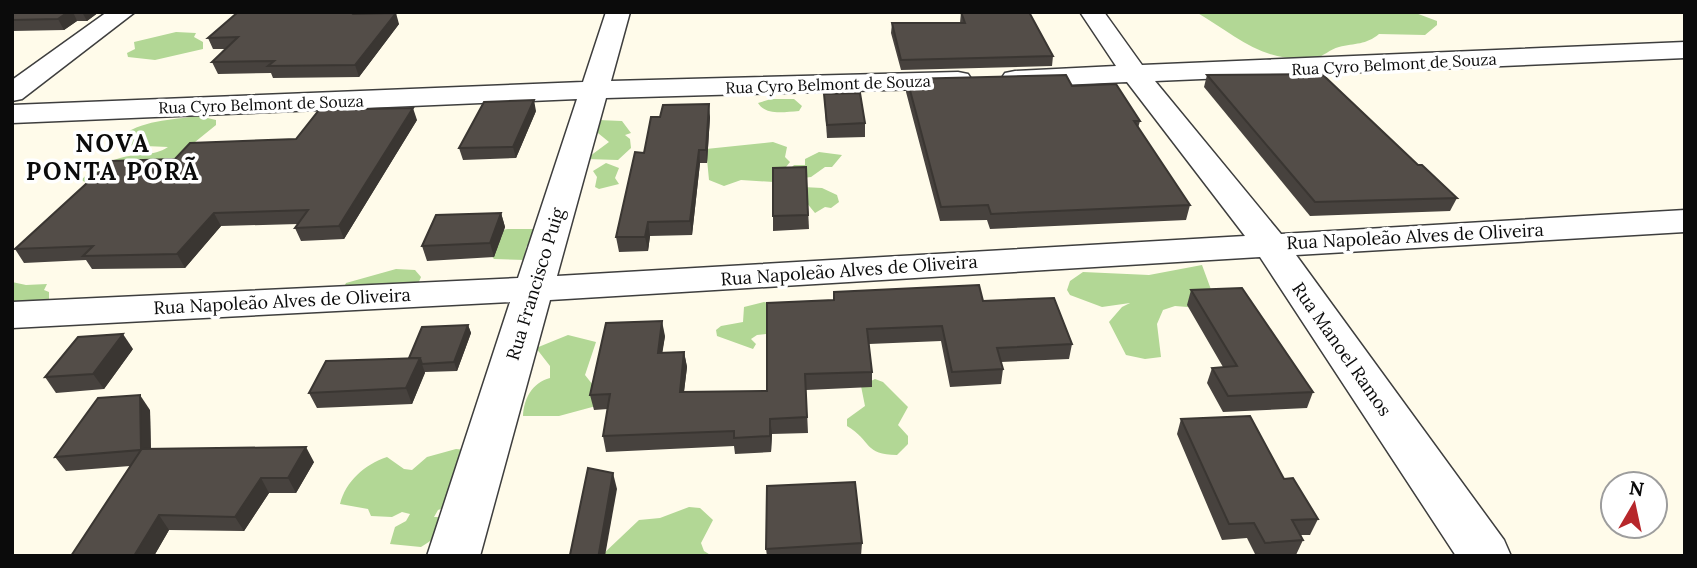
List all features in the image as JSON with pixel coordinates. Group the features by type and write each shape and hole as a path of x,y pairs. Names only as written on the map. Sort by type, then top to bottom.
{"street":[{"path":"12,93 123,12"},
{"name":"Rua Francisco Puig","path":"453,556 592,90 618,12"},
{"name":"Rua Manoel Ramos","path":"1092,12 1135,75 1270,244 1485,556"},
{"name":"Rua Cyro Belmont de Souza","path":"12,114 592,90 1135,75 1685,50"},
{"name":"Rua Napoleão Alves de Oliveira","path":"12,315 533,289 1685,221"}],"green space":[{"path":"1196,12 1413,12 1437,21 1437,25 1425,35 1379,34 1365,42 1336,48 1318,57 1297,59 1280,57 1251,46"},
{"path":"176,32 196,33 194,37 203,42 203,49 155,60 128,57 127,53 135,49 134,42"},
{"path":"771,99 794,99 802,106 799,111 776,112 766,110 758,103"},
{"path":"199,116 216,120 216,125 195,142 199,152 87,183 81,180 114,160 168,147 123,145 118,138 127,132 157,122"},
{"path":"598,120 622,121 631,133 625,135 630,139 631,148 618,160 586,159 609,142 593,129"},
{"path":"773,142 787,147 785,157 790,162 774,182 741,180 724,186 709,180 706,149"},
{"path":"819,152 842,155 832,167 825,167 811,177 803,178 791,168 794,165 805,165 805,159"},
{"path":"606,163 619,168 615,178 619,184 599,189 595,187 597,177 593,171"},
{"path":"803,187 822,188 837,195 839,202 831,208 825,207 815,213 801,196"},
{"path":"534,229 536,239 526,247 525,260 494,259 488,252 501,230"},
{"path":"1202,265 1213,295 1200,308 1175,306 1163,310 1157,324 1161,357 1145,359 1126,355 1109,322 1122,307 1130,303 1102,307 1070,295 1067,290 1070,281 1083,272 1149,275"},
{"path":"396,269 415,270 421,277 417,286 341,293 346,283"},
{"path":"12,282 26,285 47,284 44,290 49,292 49,301 12,310"},
{"path":"764,302 777,305 782,332 757,335 751,339 756,344 753,349 717,336 716,330 721,326 743,322 744,307"},
{"path":"568,335 596,342 585,375 600,394 596,406 559,416 523,416 530,392 550,378 550,366 536,348"},
{"path":"875,379 883,382 908,407 898,425 908,436 908,444 897,455 873,450 847,426 847,419 865,406 861,386"},
{"path":"456,449 466,450 459,502 438,510 434,517 438,517 438,532 421,547 390,544 395,527 406,521 410,514 402,512 392,517 371,516 368,509 340,504 351,481 379,460 387,457 404,469 412,470 427,457"},
{"path":"689,507 700,508 713,520 701,543 704,551 712,556 601,556 639,520 660,518"}],"building":[{"path":"12,12 68,12 58,19 12,20"},
{"path":"238,12 396,13 355,65 268,66 274,61 212,62 238,37 208,38"},
{"path":"961,12 1029,12 1053,56 901,60 892,23 965,23"},
{"path":"1322,74 1457,198 1315,202 1207,75"},
{"path":"1066,75 1072,86 1116,84 1140,121 1134,121 1190,205 991,214 988,205 941,207 907,79"},
{"path":"860,93 865,123 827,125 824,94"},
{"path":"534,100 513,147 459,148 484,102"},
{"path":"709,104 706,150 699,150 690,221 648,222 645,237 616,237 635,152 644,153 651,117 660,117 663,105"},
{"path":"413,108 339,226 295,228 308,210 214,213 177,254 83,256 93,246 15,249 111,161 175,159 190,143 296,139 319,110"},
{"path":"806,167 808,215 773,216 773,168"},
{"path":"501,213 490,243 422,246 436,215"},
{"path":"979,285 983,301 1054,298 1072,344 997,348 1003,369 952,372 942,326 867,329 872,372 805,374 807,417 770,419 770,436 734,438 734,431 603,436 610,394 590,395 606,323 662,321 658,353 684,352 680,392 767,391 767,303 834,300 834,292"},
{"path":"1242,288 1313,392 1228,396 1212,368 1237,366 1191,290"},
{"path":"468,325 454,362 422,364 420,358 409,358 422,327"},
{"path":"123,334 93,374 45,377 78,337"},
{"path":"420,358 406,388 309,393 326,361"},
{"path":"140,395 141,449 306,447 288,478 261,478 235,517 159,515 134,556 71,556 141,450 55,457 98,398"},
{"path":"1250,416 1284,479 1293,478 1318,519 1292,520 1303,540 1265,543 1254,523 1229,524 1181,419"},
{"path":"588,468 613,473 599,553 604,553 604,556 561,556 570,555"},
{"path":"855,482 862,543 766,549 767,486"}],"district":[{"name":"NOVA PONTA PORÃ","path":"113,157"}]}
